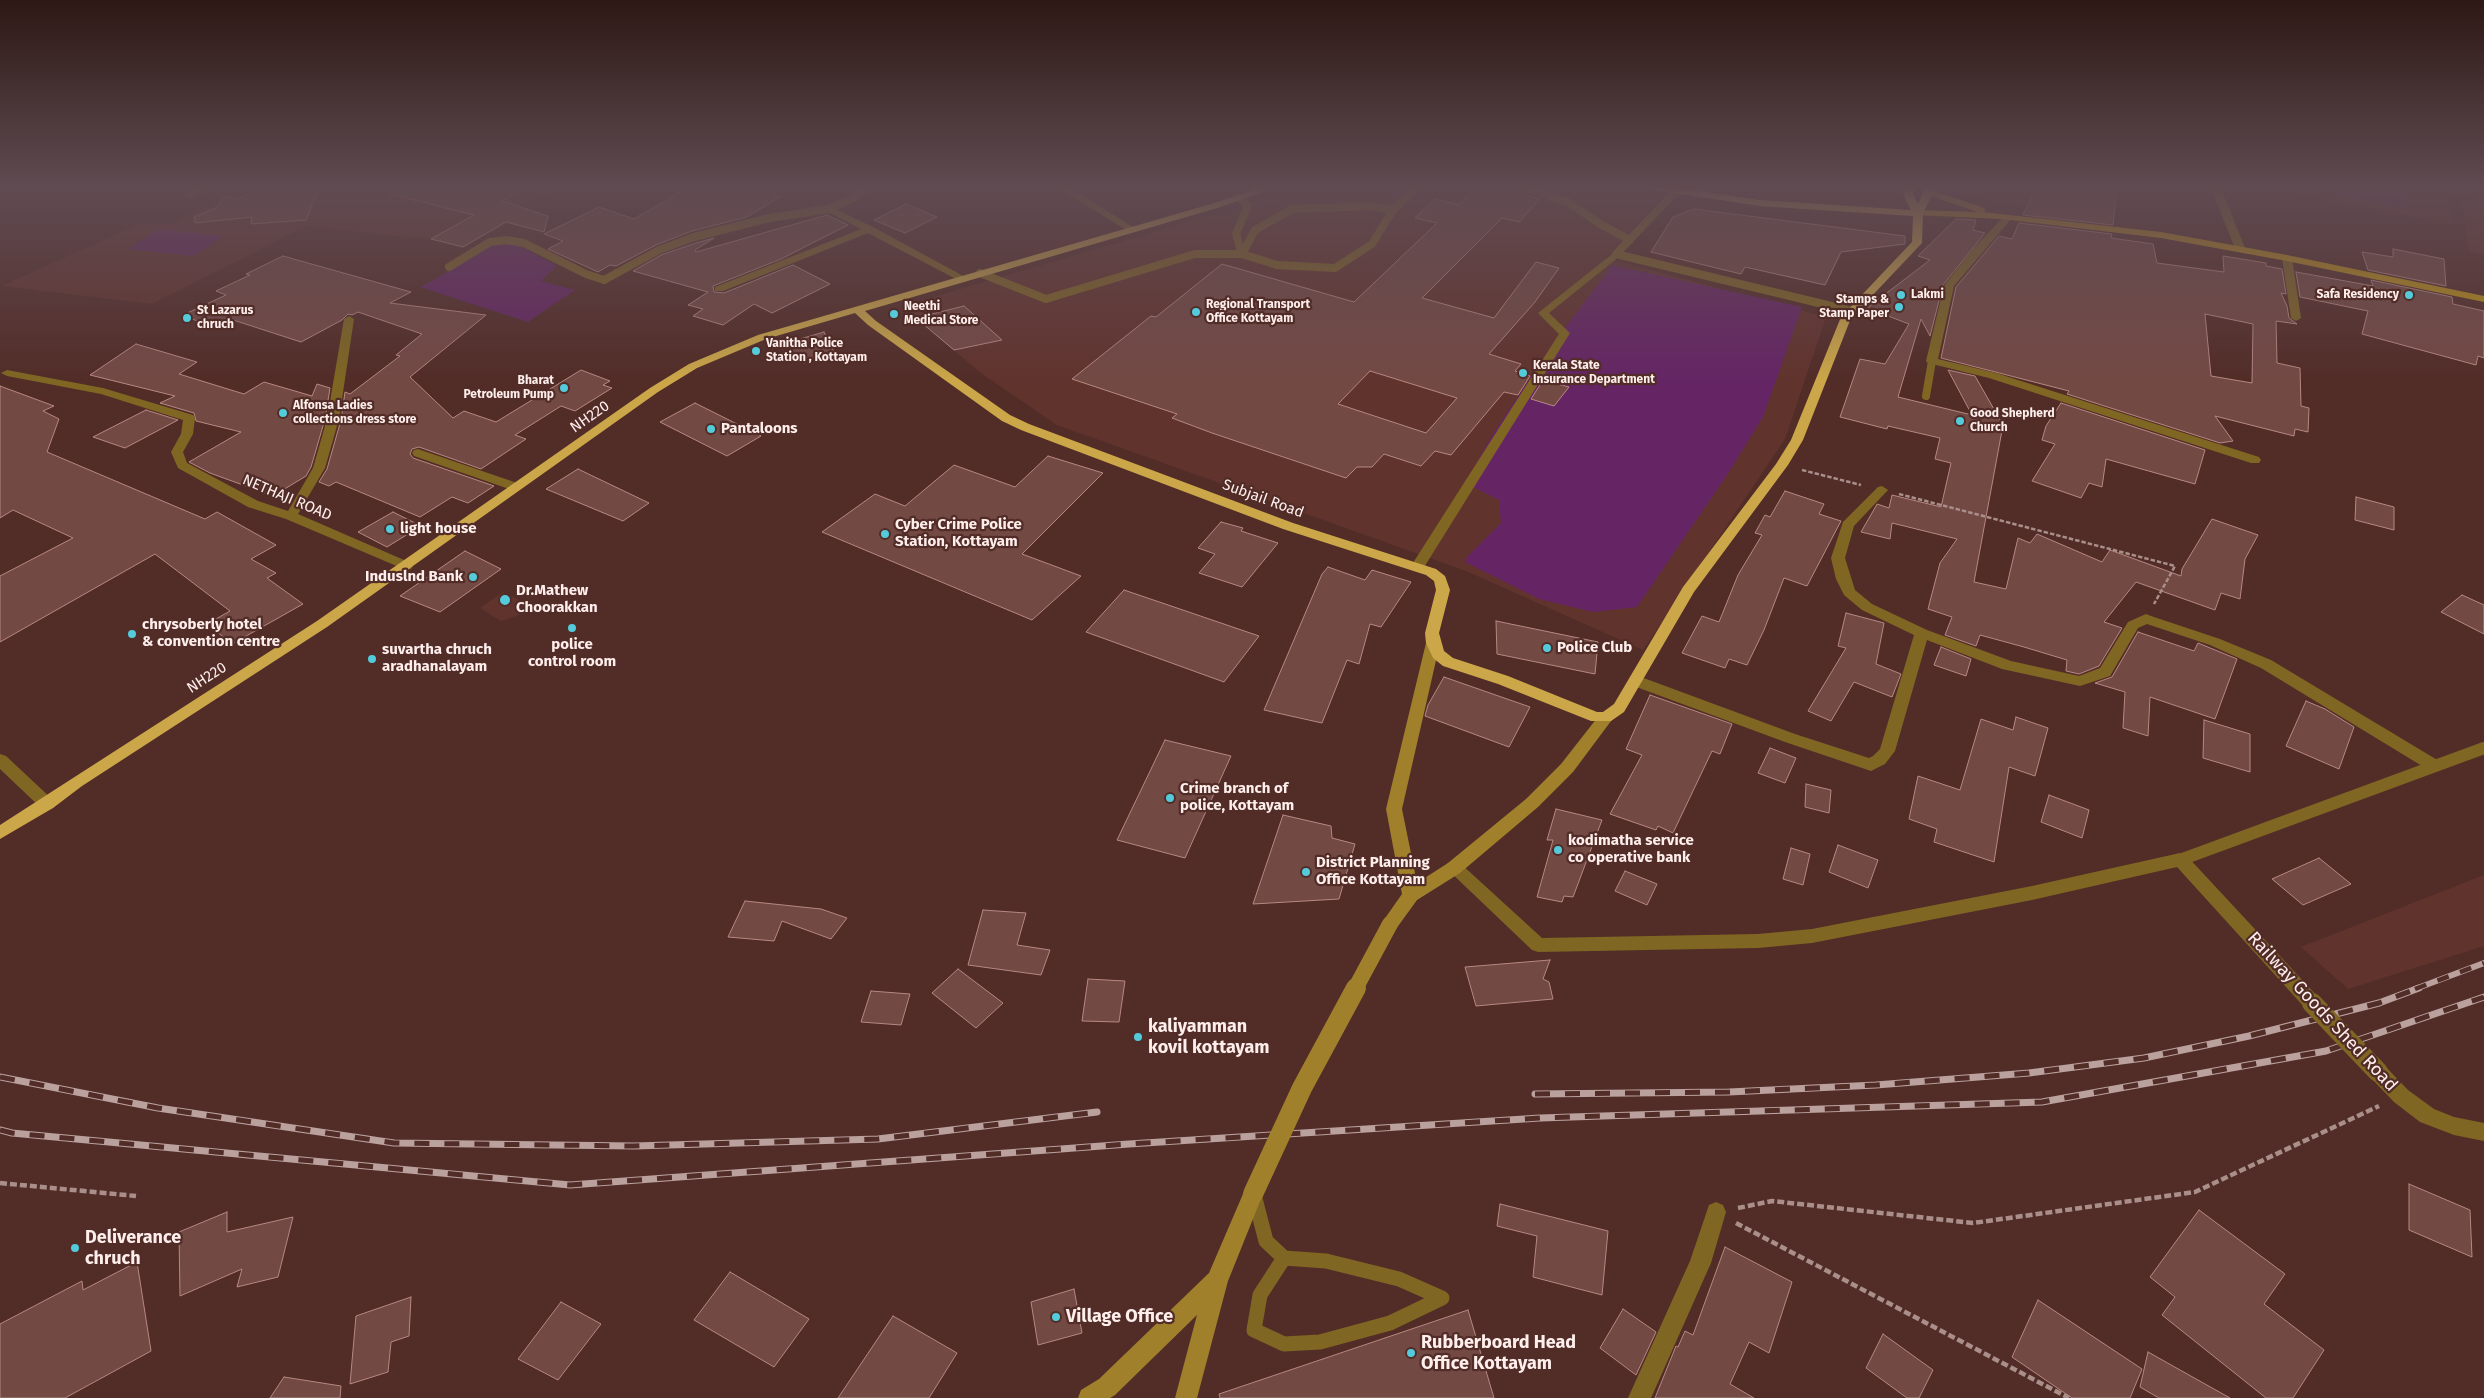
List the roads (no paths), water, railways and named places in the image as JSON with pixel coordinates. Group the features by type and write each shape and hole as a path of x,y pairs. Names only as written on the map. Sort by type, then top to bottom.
{"highway":[{"name":"NH220","path":"0,833 322,624 672,378 693,366 762,337 1055,251"},
{"path":"1433,643 1438,654 1448,662 1503,680 1585,713 1606,717 1619,708 1688,590 1782,465 1797,440 1818,391 1841,328 1852,311 1909,251"},
{"name":"Subjail Road","path":"858,310 872,323 999,413 1025,427 1279,523 1418,566 1431,572 1440,579 1443,590 1434,622 1433,643"}],"main road":[{"path":"2255,251 2484,299"},
{"path":"1410,895 1394,809 1433,643"},
{"path":"1186,1398 1216,1281 1253,1194 1302,1088 1390,924 1410,895 1454,868 1484,845 1553,782 1567,768 1606,717"},
{"path":"1089,1398 1107,1387 1216,1281"}],"street":[{"path":"719,289 814,251"},
{"path":"912,251 962,278"},
{"path":"1976,251 1949,286 1932,361 1992,375 2256,460"},
{"path":"1418,566 1566,333 1543,314 1616,254"},
{"path":"2287,258 2296,318"},
{"path":"291,516 321,460 333,419 349,319"},
{"name":"NETHAJI ROAD","path":"2,374 102,391 189,418 186,434 177,452 182,465 197,475 253,504 291,516 406,566"},
{"path":"418,453 516,487"},
{"path":"1882,490 1848,525 1838,558 1843,579 1849,592 1867,608 1922,633 2007,665 2050,676 2080,681 2105,672 2133,625 2146,619 2215,642 2266,664 2433,765"},
{"path":"1636,681 1798,741 1871,765 1879,760 1887,751 1922,633"},
{"path":"0,760 47,804"},
{"path":"1454,868 1538,945 1758,940 1812,936 2032,893 2180,860"},
{"name":"Railway Goods Shed Road","path":"2180,860 2401,1096 2427,1116 2454,1126 2484,1132"},
{"path":"1639,1398 1700,1263 1716,1212"}],"lane":[{"path":"449,267 475,251"},
{"path":"540,251 586,274 604,280 657,251"},
{"path":"980,273 1046,299 1195,254 1242,254 1277,265 1335,268 1361,251"},
{"path":"1616,254 1852,311"},
{"path":"1926,396 1932,361"},
{"path":"2180,860 2433,765 2484,748"},
{"path":"1253,1194 1266,1242 1284,1258 1335,1263 1399,1280 1442,1298 1390,1323 1320,1342 1284,1344 1254,1330 1260,1295 1284,1258"}],"railway":[{"path":"2415,989 2484,963"},
{"path":"1535,1094 1729,1092 1876,1085 2029,1073 2144,1058 2249,1036 2379,1003 2419,988"},
{"path":"0,1130 12,1133 570,1185 1129,1144 1540,1118 2042,1102 2326,1051 2484,997"},
{"path":"0,1077 158,1108 394,1143 634,1146 878,1139 1097,1112"}],"place":[{"name":"Lakmi","path":"1901,295"},
{"name":"Safa Residency","path":"2409,295"},
{"name":"Stamps & Stamp Paper","path":"1899,307"},
{"name":"Regional Transport Office Kottayam","path":"1196,312"},
{"name":"Neethi Medical Store","path":"894,314"},
{"name":"St Lazarus chruch","path":"187,318"},
{"name":"Vanitha Police Station , Kottayam","path":"756,351"},
{"name":"Kerala State Insurance Department","path":"1523,373"},
{"name":"Bharat Petroleum Pump","path":"564,388"},
{"name":"Alfonsa Ladies collections dress store","path":"283,413"},
{"name":"Good Shepherd Church","path":"1960,421"},
{"name":"Pantaloons","path":"711,429"},
{"name":"light house","path":"390,529"},
{"name":"Cyber Crime Police Station, Kottayam","path":"885,534"},
{"name":"Induslnd Bank","path":"473,577"},
{"name":"Dr.Mathew Choorakkan","path":"505,600"},
{"name":"police control room","path":"572,628"},
{"name":"chrysoberly hotel & convention centre","path":"132,634"},
{"name":"Police Club","path":"1547,648"},
{"name":"suvartha chruch aradhanalayam","path":"372,659"},
{"name":"Crime branch of police, Kottayam","path":"1170,798"},
{"name":"kodimatha service co operative bank","path":"1558,850"},
{"name":"District Planning Office Kottayam","path":"1306,872"},
{"name":"kaliyamman kovil kottayam","path":"1138,1037"},
{"name":"Deliverance chruch","path":"75,1248"},
{"name":"Village Office","path":"1056,1317"},
{"name":"Rubberboard Head Office Kottayam","path":"1411,1353"}]}
